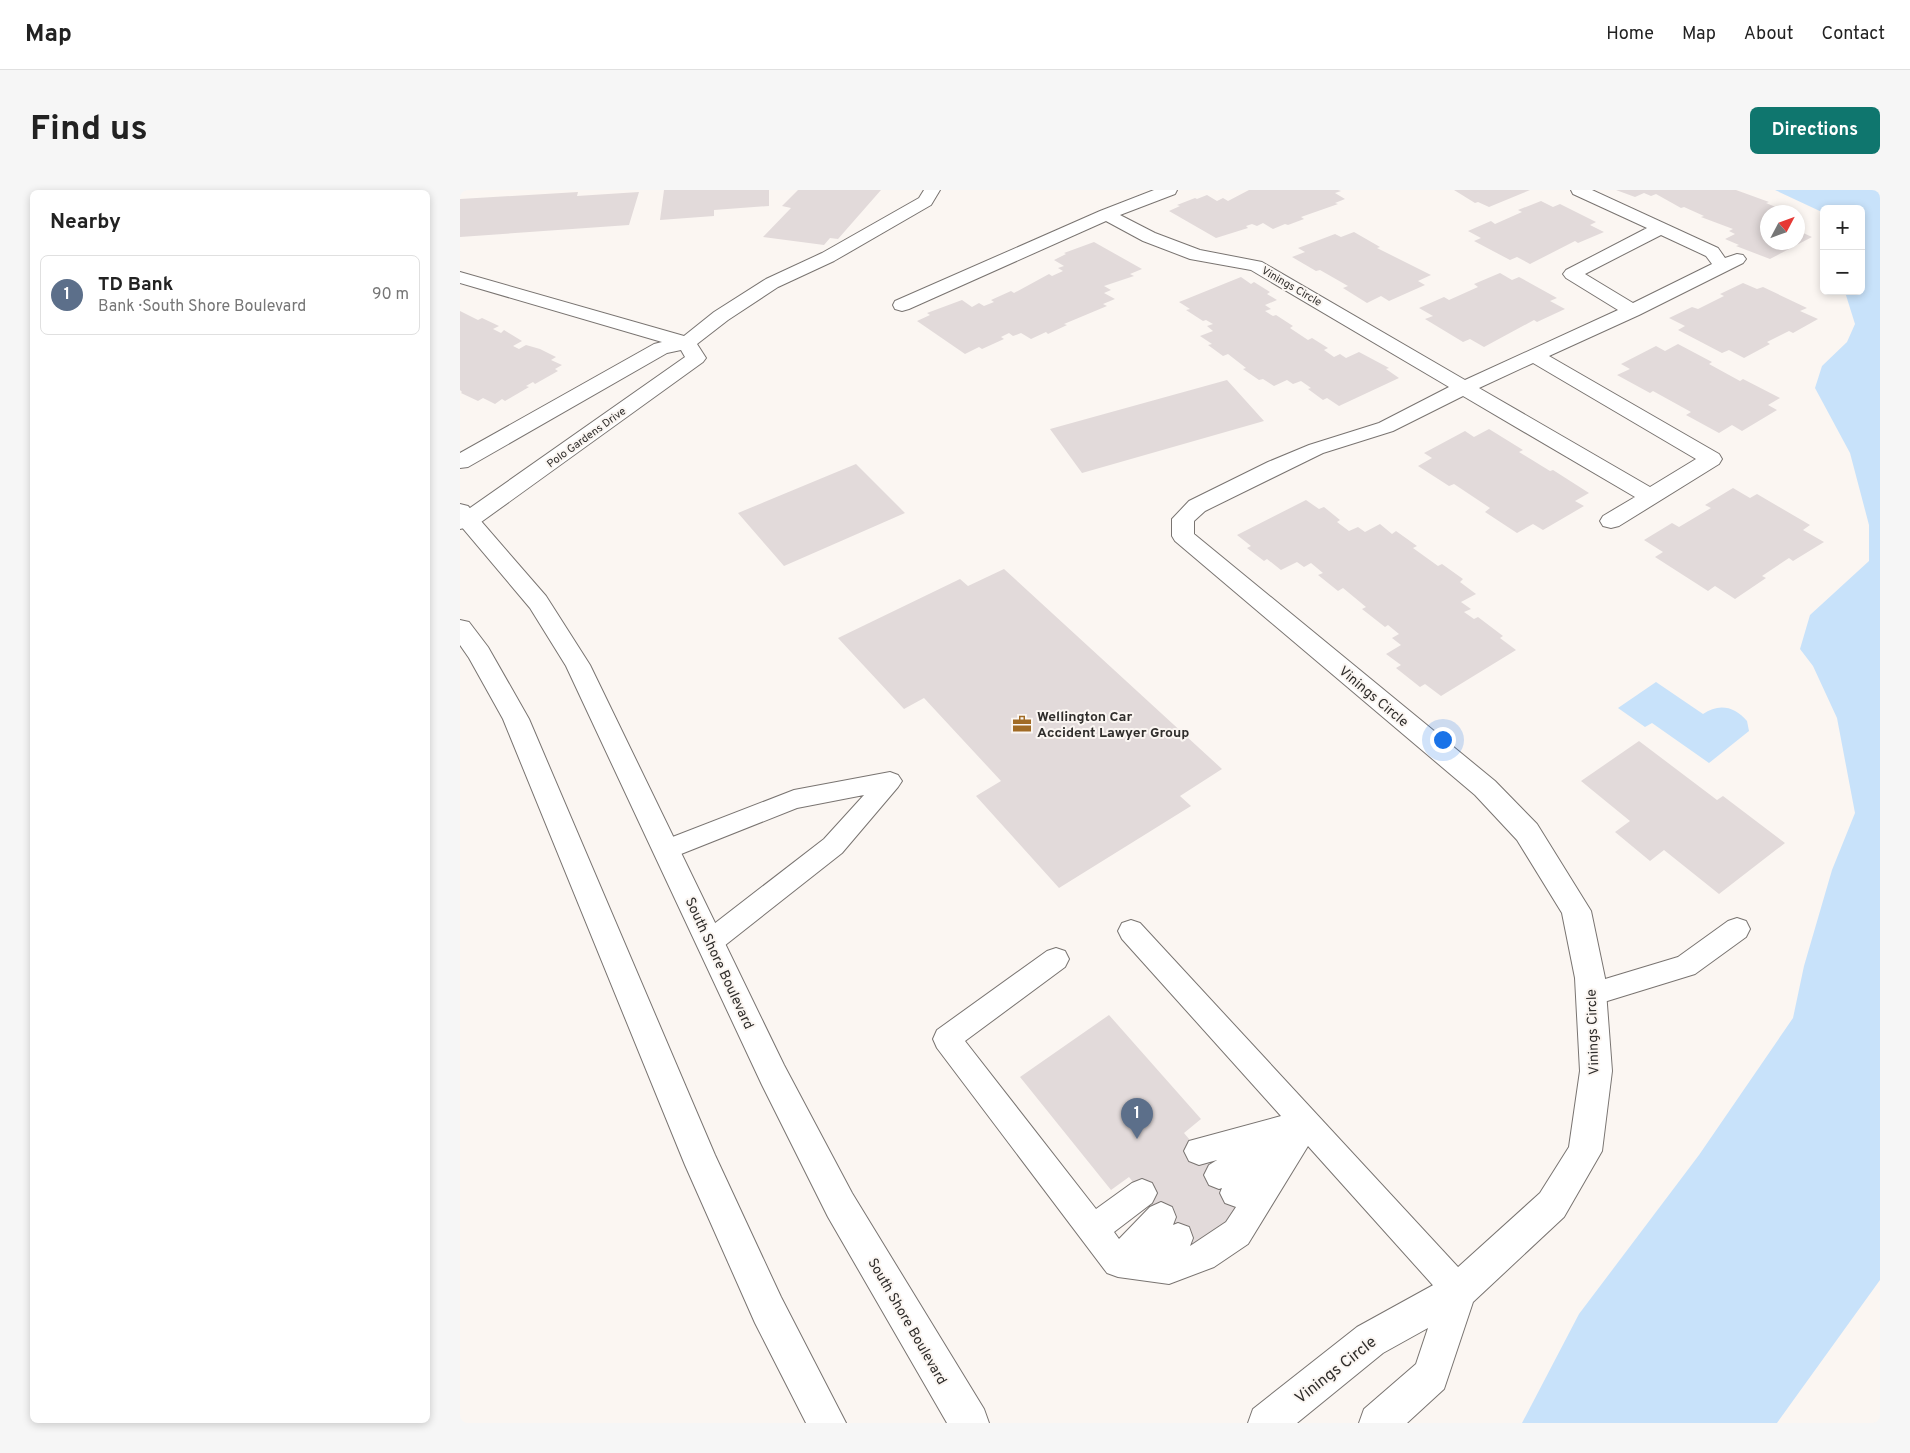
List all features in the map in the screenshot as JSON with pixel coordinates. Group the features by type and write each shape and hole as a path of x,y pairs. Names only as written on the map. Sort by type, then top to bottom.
{"street":[{"path":"460,462 661,348 687,343 721,316 772,283 828,257 925,201 932,190"},
{"path":"902,305 1106,215 1169,190"},
{"name":"Vinings Circle","path":"1267,1423 1370,1340 1459,1291 1552,1205 1585,1152 1596,1071 1590,978 1576,911 1527,832 1485,788 1183,536 1183,519 1196,506 1276,467 1316,449 1386,427 1465,387 1632,311 1729,263 1712,252 1579,190"},
{"name":"Vinings Circle","path":"1106,215 1149,237 1196,255 1256,266 1651,497"},
{"path":"1632,311 1572,274 1660,228"},
{"path":"460,277 687,343"},
{"name":"Polo Gardens Drive","path":"463,518 696,358 687,343"},
{"path":"1533,355 1711,459 1611,521"},
{"name":"South Shore Boulevard","path":"463,518 538,602 578,665 773,1075 840,1205 970,1423"},
{"path":"460,628 479,653 516,719 702,1165 768,1310 827,1423"},
{"name":"Vinings Circle","path":"1378,1423 1430,1376 1459,1291"}],"lane":[{"path":"666,850 794,799 890,781 833,846 710,942"},
{"path":"1591,994 1686,966 1737,929"},
{"path":"1131,931 1459,1291"},
{"path":"1056,959 947,1039 1118,1262 1169,1269 1203,1256 1238,1233 1306,1123"},
{"path":"1199,1151 1306,1123"},
{"path":"1227,1184 1306,1123"},
{"path":"1093,1229 1142,1193"},
{"path":"1118,1262 1170,1228"}],"water":[{"path":"1775,190 1880,190 1880,1280 1777,1423 1522,1423 1579,1314 1699,1155 1793,1018 1804,966 1832,870 1855,813 1837,718 1813,666 1800,649 1810,615 1869,561 1869,525 1850,453 1815,388 1822,366 1847,342 1855,324 1846,295 1865,295 1865,205 1820,205 1820,211"},
{"path":"1656,682 1703,714 1720,707 1732,709 1747,721 1749,731 1709,763 1652,723 1645,727 1618,708"}],"building":[{"path":"664,190 769,190 769,206 714,210 714,216 660,220"},
{"path":"798,190 881,190 838,239 830,238 824,245 763,237 791,208 782,206"},
{"path":"1249,190 1338,190 1341,191 1335,193 1345,199 1335,203 1338,204 1301,217 1304,219 1288,225 1285,224 1273,229 1263,223 1257,226 1252,224 1246,226 1248,228 1216,238 1169,211 1180,206 1177,205 1195,198 1207,195 1217,201 1223,198 1228,201"},
{"path":"1454,190 1530,190 1489,207 1478,202 1475,203"},
{"path":"1616,190 1736,190 1769,202 1766,203 1771,205 1760,205 1760,250 1787,250 1770,259 1736,246 1739,245 1725,239 1735,234 1729,231 1733,229 1701,217 1704,216 1684,207 1681,208 1656,194 1651,196 1644,193 1635,197"},
{"path":"578,192 577,196 639,192 629,225 460,237 460,199"},
{"path":"1541,201 1553,207 1560,204 1596,222 1590,225 1604,232 1578,243 1575,241 1530,264 1517,257 1510,260 1474,241 1481,238 1468,231 1491,221 1495,224 1522,212 1518,210"},
{"path":"1354,232 1380,247 1377,248 1431,275 1418,281 1425,285 1389,301 1381,296 1367,303 1343,288 1348,286 1292,257 1305,252 1298,248 1335,234 1341,237"},
{"path":"1805,234 1812,237 1805,241"},
{"path":"1094,242 1142,269 1130,274 1134,276 1104,286 1111,290 1104,293 1115,299 1103,304 1107,306 1064,324 1067,325 1048,334 1046,332 1031,339 1021,333 1013,336 1009,333 1001,337 1004,339 982,349 979,347 965,354 917,321 930,315 927,313 962,300 972,307 979,303 984,306 994,302 991,300 1011,291 1014,293 1049,274 1052,276 1063,271 1058,268 1064,266 1054,260 1066,254 1064,253"},
{"path":"1500,273 1512,280 1519,277 1557,298 1550,301 1565,309 1537,322 1534,320 1484,347 1470,339 1463,342 1425,319 1433,316 1419,308 1444,297 1449,300 1478,287 1474,284"},
{"path":"1241,277 1251,284 1254,282 1270,292 1267,294 1277,300 1265,305 1271,309 1265,311 1273,316 1276,315 1293,326 1290,328 1308,340 1312,338 1328,348 1324,350 1334,357 1340,354 1346,358 1359,352 1389,368 1386,369 1399,378 1339,406 1327,398 1323,400 1301,381 1293,384 1287,380 1274,386 1263,379 1259,380 1243,369 1246,368 1228,354 1223,356 1208,345 1212,344 1200,336 1213,331 1207,326 1213,324 1206,320 1203,321 1186,310 1190,309 1179,302"},
{"path":"1743,283 1757,289 1763,287 1807,308 1800,311 1818,319 1793,333 1789,331 1767,342 1770,344 1744,358 1729,350 1722,353 1678,330 1685,326 1669,318 1692,307 1698,309 1724,296 1720,294"},
{"path":"460,311 478,320 482,318 499,326 493,329 501,333 504,330 522,341 513,346 519,349 526,345 540,349 556,357 551,360 562,365 555,369 558,371 535,384 533,382 526,386 529,387 505,401 502,399 495,404 483,398 478,401 461,393"},
{"path":"1678,344 1712,362 1709,364 1740,381 1743,379 1780,398 1768,405 1777,410 1742,431 1732,425 1719,433 1686,415 1691,412 1653,391 1650,393 1617,375 1630,369 1621,364 1656,346 1665,351"},
{"path":"1227,380 1264,421 1082,473 1050,429"},
{"path":"1489,429 1523,450 1519,452 1550,471 1553,470 1589,493 1575,501 1584,506 1543,530 1533,524 1517,533 1485,512 1490,508 1454,484 1449,486 1418,466 1432,458 1424,453 1465,431 1474,437"},
{"path":"856,464 905,513 784,566 738,513"},
{"path":"1733,488 1750,498 1757,494 1810,525 1803,530 1824,542 1793,561 1789,558 1762,576 1766,578 1735,599 1715,586 1708,591 1655,557 1663,552 1644,540 1672,523 1679,527 1711,508 1705,505"},
{"path":"1306,500 1319,509 1324,507 1340,520 1337,522 1349,531 1358,527 1365,532 1380,524 1392,534 1396,531 1417,546 1413,548 1438,566 1442,564 1463,579 1460,582 1476,594 1461,602 1471,609 1464,612 1474,619 1478,617 1503,636 1500,638 1516,650 1441,696 1425,684 1420,687 1396,668 1401,665 1386,654 1401,645 1392,638 1399,634 1388,625 1385,627 1362,609 1366,607 1343,588 1338,591 1318,575 1323,573 1311,563 1304,567 1297,562 1281,570 1267,559 1264,561 1247,548 1251,546 1237,535"},
{"path":"1004,569 1222,769 1180,796 1191,806 1059,888 976,796 1001,781 924,698 904,709 838,638 960,579 968,586"},
{"path":"1639,741 1717,800 1723,796 1785,843 1719,894 1664,850 1650,861 1615,832 1630,821 1581,781"},
{"path":"1109,1015 1201,1119 1184,1133 1247,1208 1191,1254 1129,1177 1111,1190 1020,1077"}],"place":[{"name":"Wellington Car Accident Lawyer Group","path":"1022,724"},
{"name":"TD Bank","path":"1137,1139"}]}
